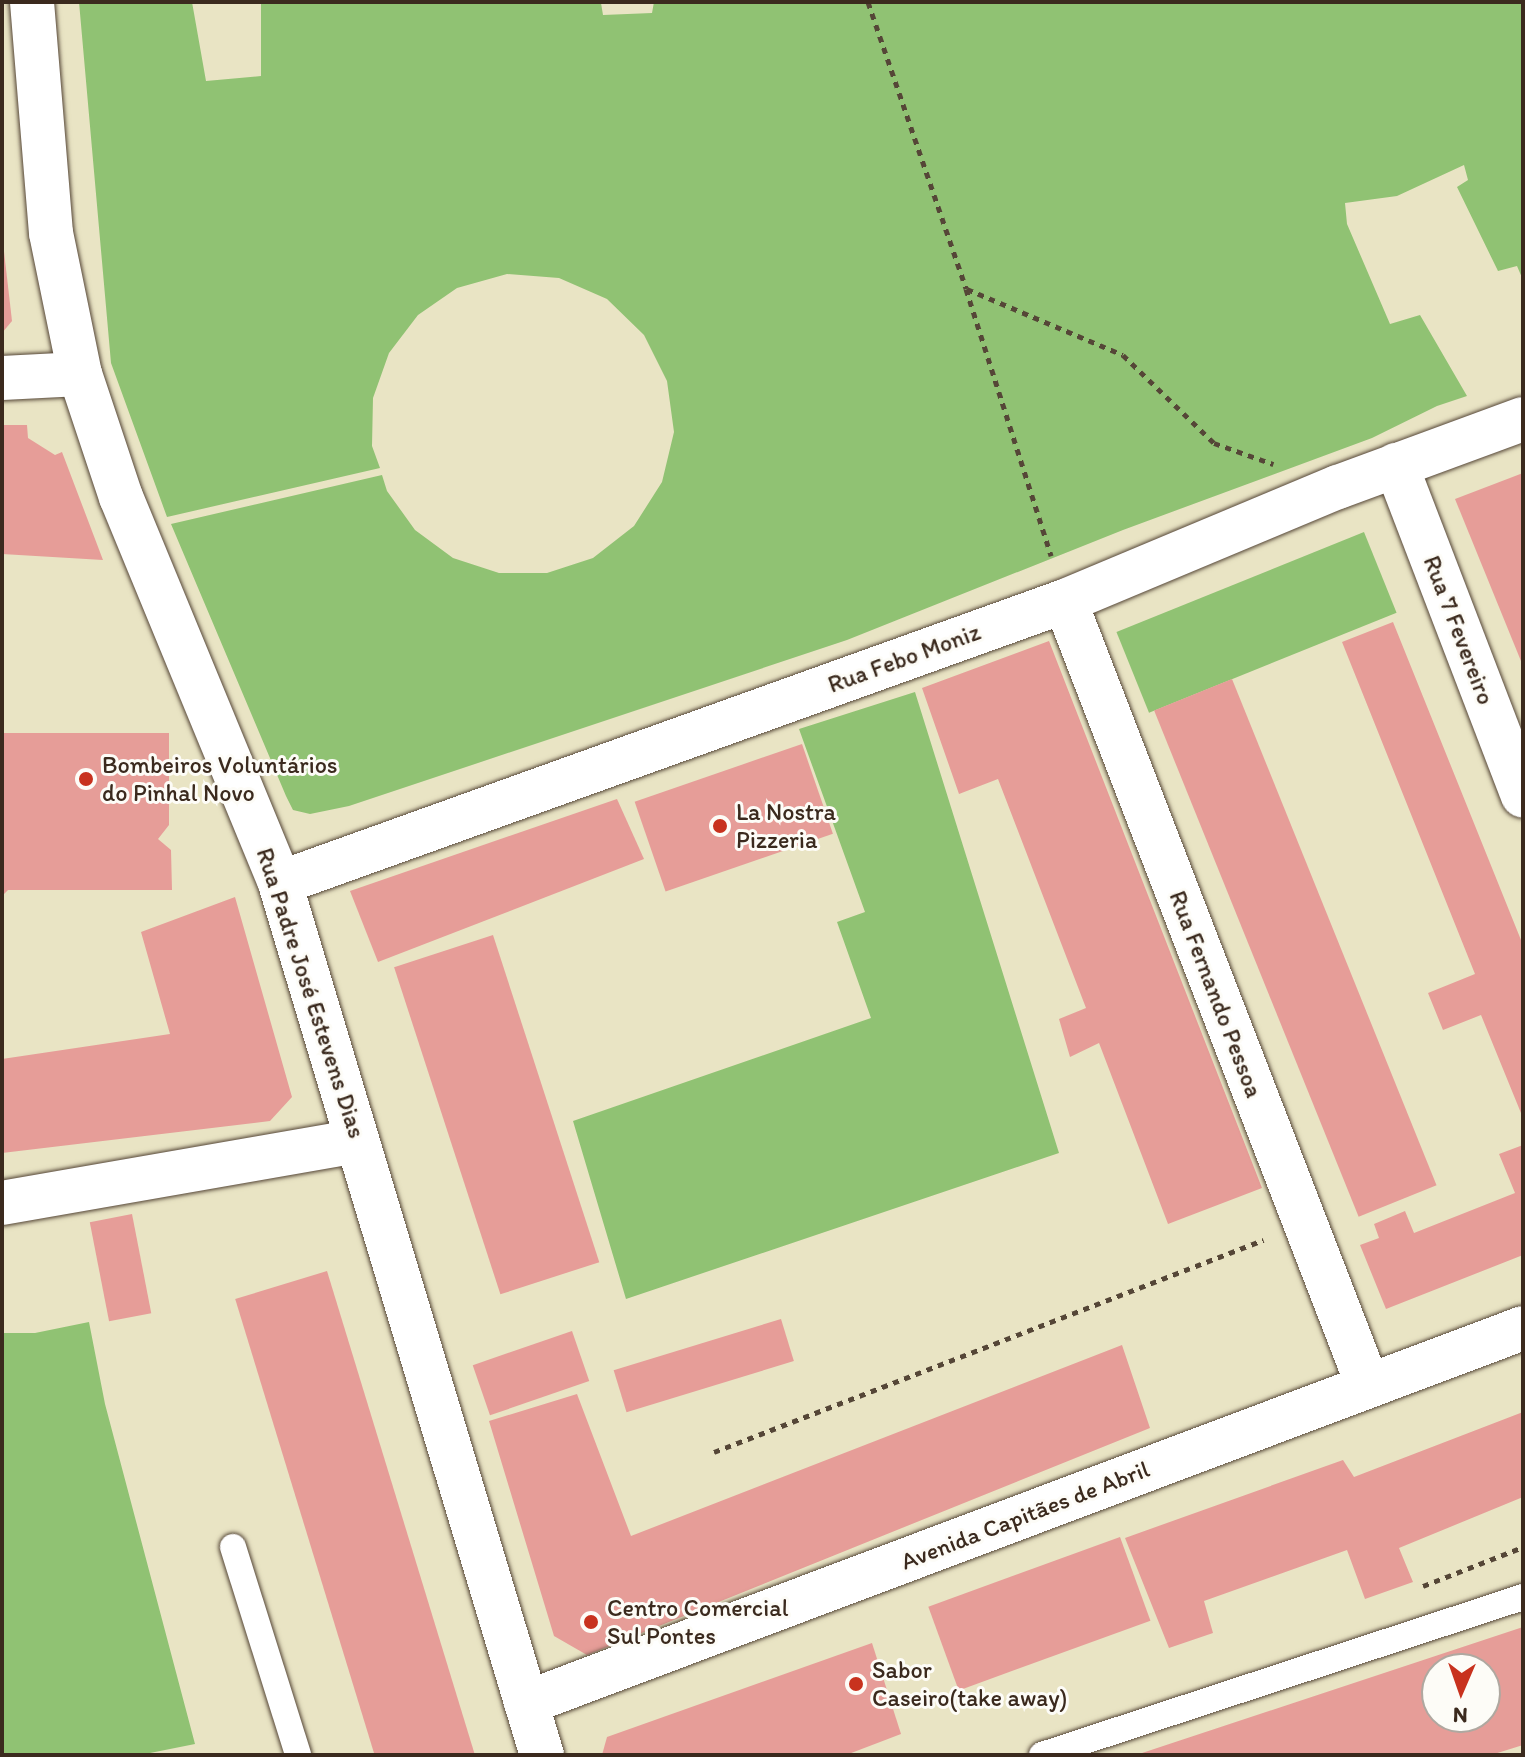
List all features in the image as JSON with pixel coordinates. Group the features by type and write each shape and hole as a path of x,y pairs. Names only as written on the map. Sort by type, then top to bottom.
{"street":[{"name":"Rua Padre José Estevens Dias","path":"32,2 51,233 80,374 121,497 280,883 542,1755"},
{"path":"2,378 80,374"},
{"name":"Rua Febo Moniz","path":"280,883 1065,601 1338,487 1523,419"},
{"name":"Rua 7 Fevereiro","path":"1396,465 1523,795"},
{"name":"Rua Fernando Pessoa","path":"1065,601 1368,1386"},
{"path":"2,1203 357,1141"},
{"name":"Avenida Capitães de Abril","path":"526,1703 1523,1328"}],"lane":[{"path":"233,1547 298,1755"},
{"path":"1042,1755 1523,1597"}],"path":[{"path":"868,2 966,289 1065,601"},
{"path":"966,289 1123,355 1214,443 1338,487"},
{"path":"714,1452 1305,1224"}],"green space":[{"path":"79,2 192,2 206,81 261,76 261,2 601,3 603,15 652,13 654,2 1523,2 1523,280 1517,266 1498,271 1457,187 1468,180 1464,165 1397,196 1345,203 1347,224 1390,324 1420,315 1467,396 1437,406 1372,438 1123,530 847,640 349,806 310,814 293,810 286,796 171,524 382,475 387,491 415,530 453,558 499,573 547,573 593,558 634,526 662,482 674,432 667,381 644,335 607,299 559,278 507,274 457,288 418,315 389,353 373,398 372,446 380,468 167,517 111,363"},
{"path":"1364,532 1397,613 1149,713 1116,632"},
{"path":"915,692 1059,1153 626,1299 573,1121 871,1018 837,922 865,912 799,729"},
{"path":"89,1322 105,1404 195,1744 140,1755 2,1755 2,1333 35,1333"}],"building":[{"path":"2,234 12,321 2,333"},
{"path":"2,425 27,425 28,438 55,455 62,452 103,560 2,554"},
{"path":"1523,473 1523,666 1455,499"},
{"path":"1393,622 1523,945 1523,1118 1481,1015 1443,1030 1428,993 1475,974 1342,642"},
{"path":"1049,641 1262,1188 1168,1224 1099,1043 1070,1057 1059,1019 1086,1008 998,779 959,794 922,688"},
{"path":"1232,679 1437,1185 1359,1217 1154,710"},
{"name":"Bombeiros Voluntários do Pinhal Novo","path":"2,733 169,733 169,825 158,839 171,850 172,890 8,890 2,896"},
{"path":"802,744 833,834 666,891 635,802"},
{"path":"617,799 644,859 378,962 350,891"},
{"path":"235,897 292,1097 270,1121 2,1153 2,1059 170,1034 141,932"},
{"path":"493,935 599,1262 500,1294 394,967"},
{"path":"1523,1145 1523,1255 1386,1309 1360,1245 1379,1238 1374,1224 1405,1211 1414,1233 1515,1193 1499,1154"},
{"path":"132,1214 151,1313 109,1321 90,1222"},
{"path":"327,1271 475,1755 375,1755 235,1299"},
{"path":"781,1319 794,1361 627,1412 614,1370"},
{"path":"572,1331 589,1381 490,1415 473,1365"},
{"path":"1122,1345 1150,1428 587,1655 554,1636 489,1421 577,1394 631,1536"},
{"path":"1523,1412 1523,1497 1399,1548 1413,1582 1365,1599 1347,1550 1204,1601 1213,1633 1169,1648 1125,1538 1343,1460 1354,1477"},
{"path":"1120,1537 1150,1621 959,1690 928,1607"},
{"path":"1523,1627 1523,1745 1491,1755 1136,1755 1421,1661 1421,1733 1501,1733 1501,1653 1444,1653"},
{"path":"872,1643 901,1734 846,1755 602,1755 607,1737"}],"place":[{"name":"Bombeiros Voluntários do Pinhal Novo","path":"86,779"},
{"name":"La Nostra Pizzeria","path":"720,826"},
{"name":"Centro Comercial Sul Pontes","path":"591,1622"},
{"name":"Sabor Caseiro(take away)","path":"856,1684"}]}
